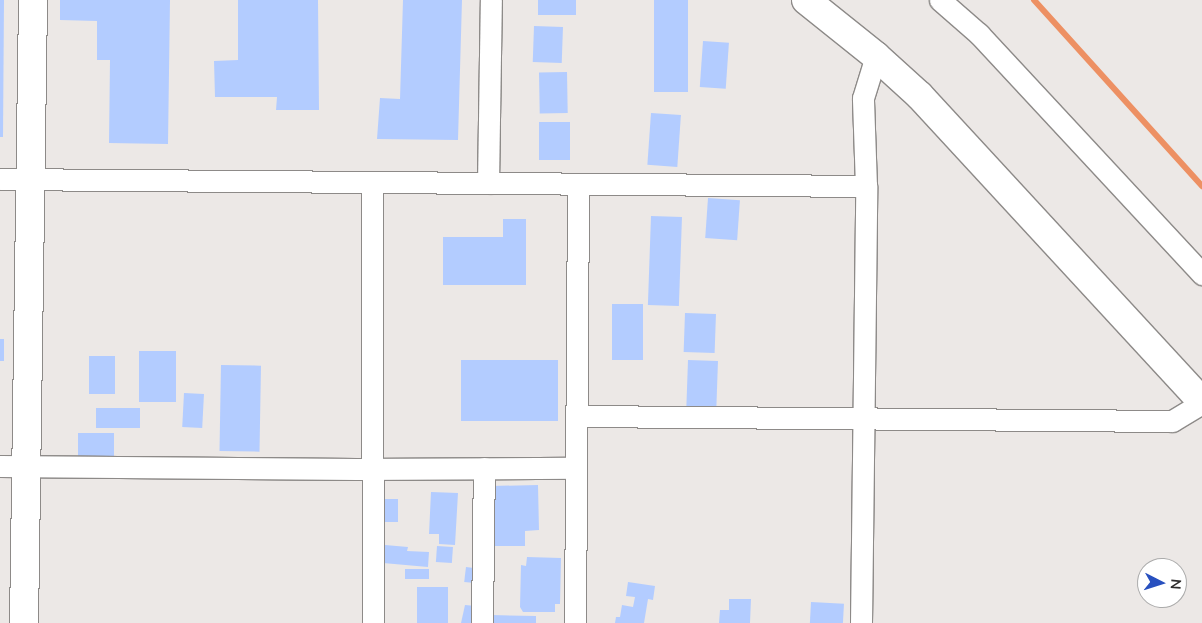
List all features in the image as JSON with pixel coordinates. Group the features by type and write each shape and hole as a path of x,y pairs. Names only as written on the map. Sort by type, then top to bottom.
{"street":[{"path":"24,623 12,466 31,179 33,0"},
{"path":"488,183 491,0"},
{"path":"577,416 1172,421 1202,402 920,96 876,56 806,0"},
{"path":"940,0 979,34 1202,274"},
{"path":"861,623 866,186 863,98 876,56"},
{"path":"0,179 866,186"},
{"path":"372,182 373,623"},
{"path":"575,623 578,184"},
{"path":"12,466 373,469 576,468"},
{"path":"482,623 484,468"}],"building":[{"path":"0,0 4,0 3,137 0,137"},
{"path":"60,0 170,0 168,144 109,143 110,60 97,60 97,21 60,20"},
{"path":"238,0 318,0 319,110 276,110 277,97 215,97 214,61 238,60"},
{"path":"403,0 462,0 458,140 377,139 380,98 400,99"},
{"path":"538,0 576,0 576,15 538,15"},
{"path":"654,0 688,0 688,92 654,92"},
{"path":"534,26 563,27 562,63 533,62"},
{"path":"703,41 729,43 726,89 700,87"},
{"path":"539,72 567,72 568,113 540,113"},
{"path":"651,113 681,115 677,167 647,165"},
{"path":"539,122 570,122 570,160 539,160"},
{"path":"708,198 740,200 737,240 705,238"},
{"path":"651,216 682,217 679,306 648,305"},
{"path":"503,219 526,219 526,285 443,285 443,237 503,237"},
{"path":"612,304 643,304 643,360 612,360"},
{"path":"685,313 716,314 715,353 684,352"},
{"path":"0,339 4,339 4,361 0,361"},
{"path":"139,351 176,351 176,402 139,402"},
{"path":"89,356 115,356 115,394 89,394"},
{"path":"461,360 558,360 558,421 461,421"},
{"path":"688,360 718,361 716,407 686,406"},
{"path":"221,365 261,366 259,452 219,451"},
{"path":"184,393 204,394 202,428 182,427"},
{"path":"96,408 140,408 140,428 96,428"},
{"path":"78,433 114,433 114,456 78,456"},
{"path":"538,485 539,530 525,531 525,546 492,546 491,486"},
{"path":"431,492 458,493 455,545 439,544 439,534 429,534"},
{"path":"381,499 398,499 398,522 381,522"},
{"path":"385,545 408,547 407,551 429,552 428,567 383,563"},
{"path":"437,546 453,547 452,563 436,562"},
{"path":"527,557 561,558 560,604 555,604 555,612 523,612 520,607 521,565 526,566"},
{"path":"466,567 474,568 472,583 464,582"},
{"path":"405,569 429,569 429,579 405,579"},
{"path":"628,582 655,586 653,600 648,599 644,623 615,623 616,617 620,617 622,605 633,607 635,597 626,596"},
{"path":"417,587 448,587 448,623 417,623"},
{"path":"729,599 751,599 750,623 719,623 720,610 729,610"},
{"path":"811,602 844,604 843,623 810,623"},
{"path":"465,605 476,606 475,623 461,623"},
{"path":"491,615 536,616 536,623 490,623"}],"waterway":[{"path":"1034,0 1202,186"}]}
